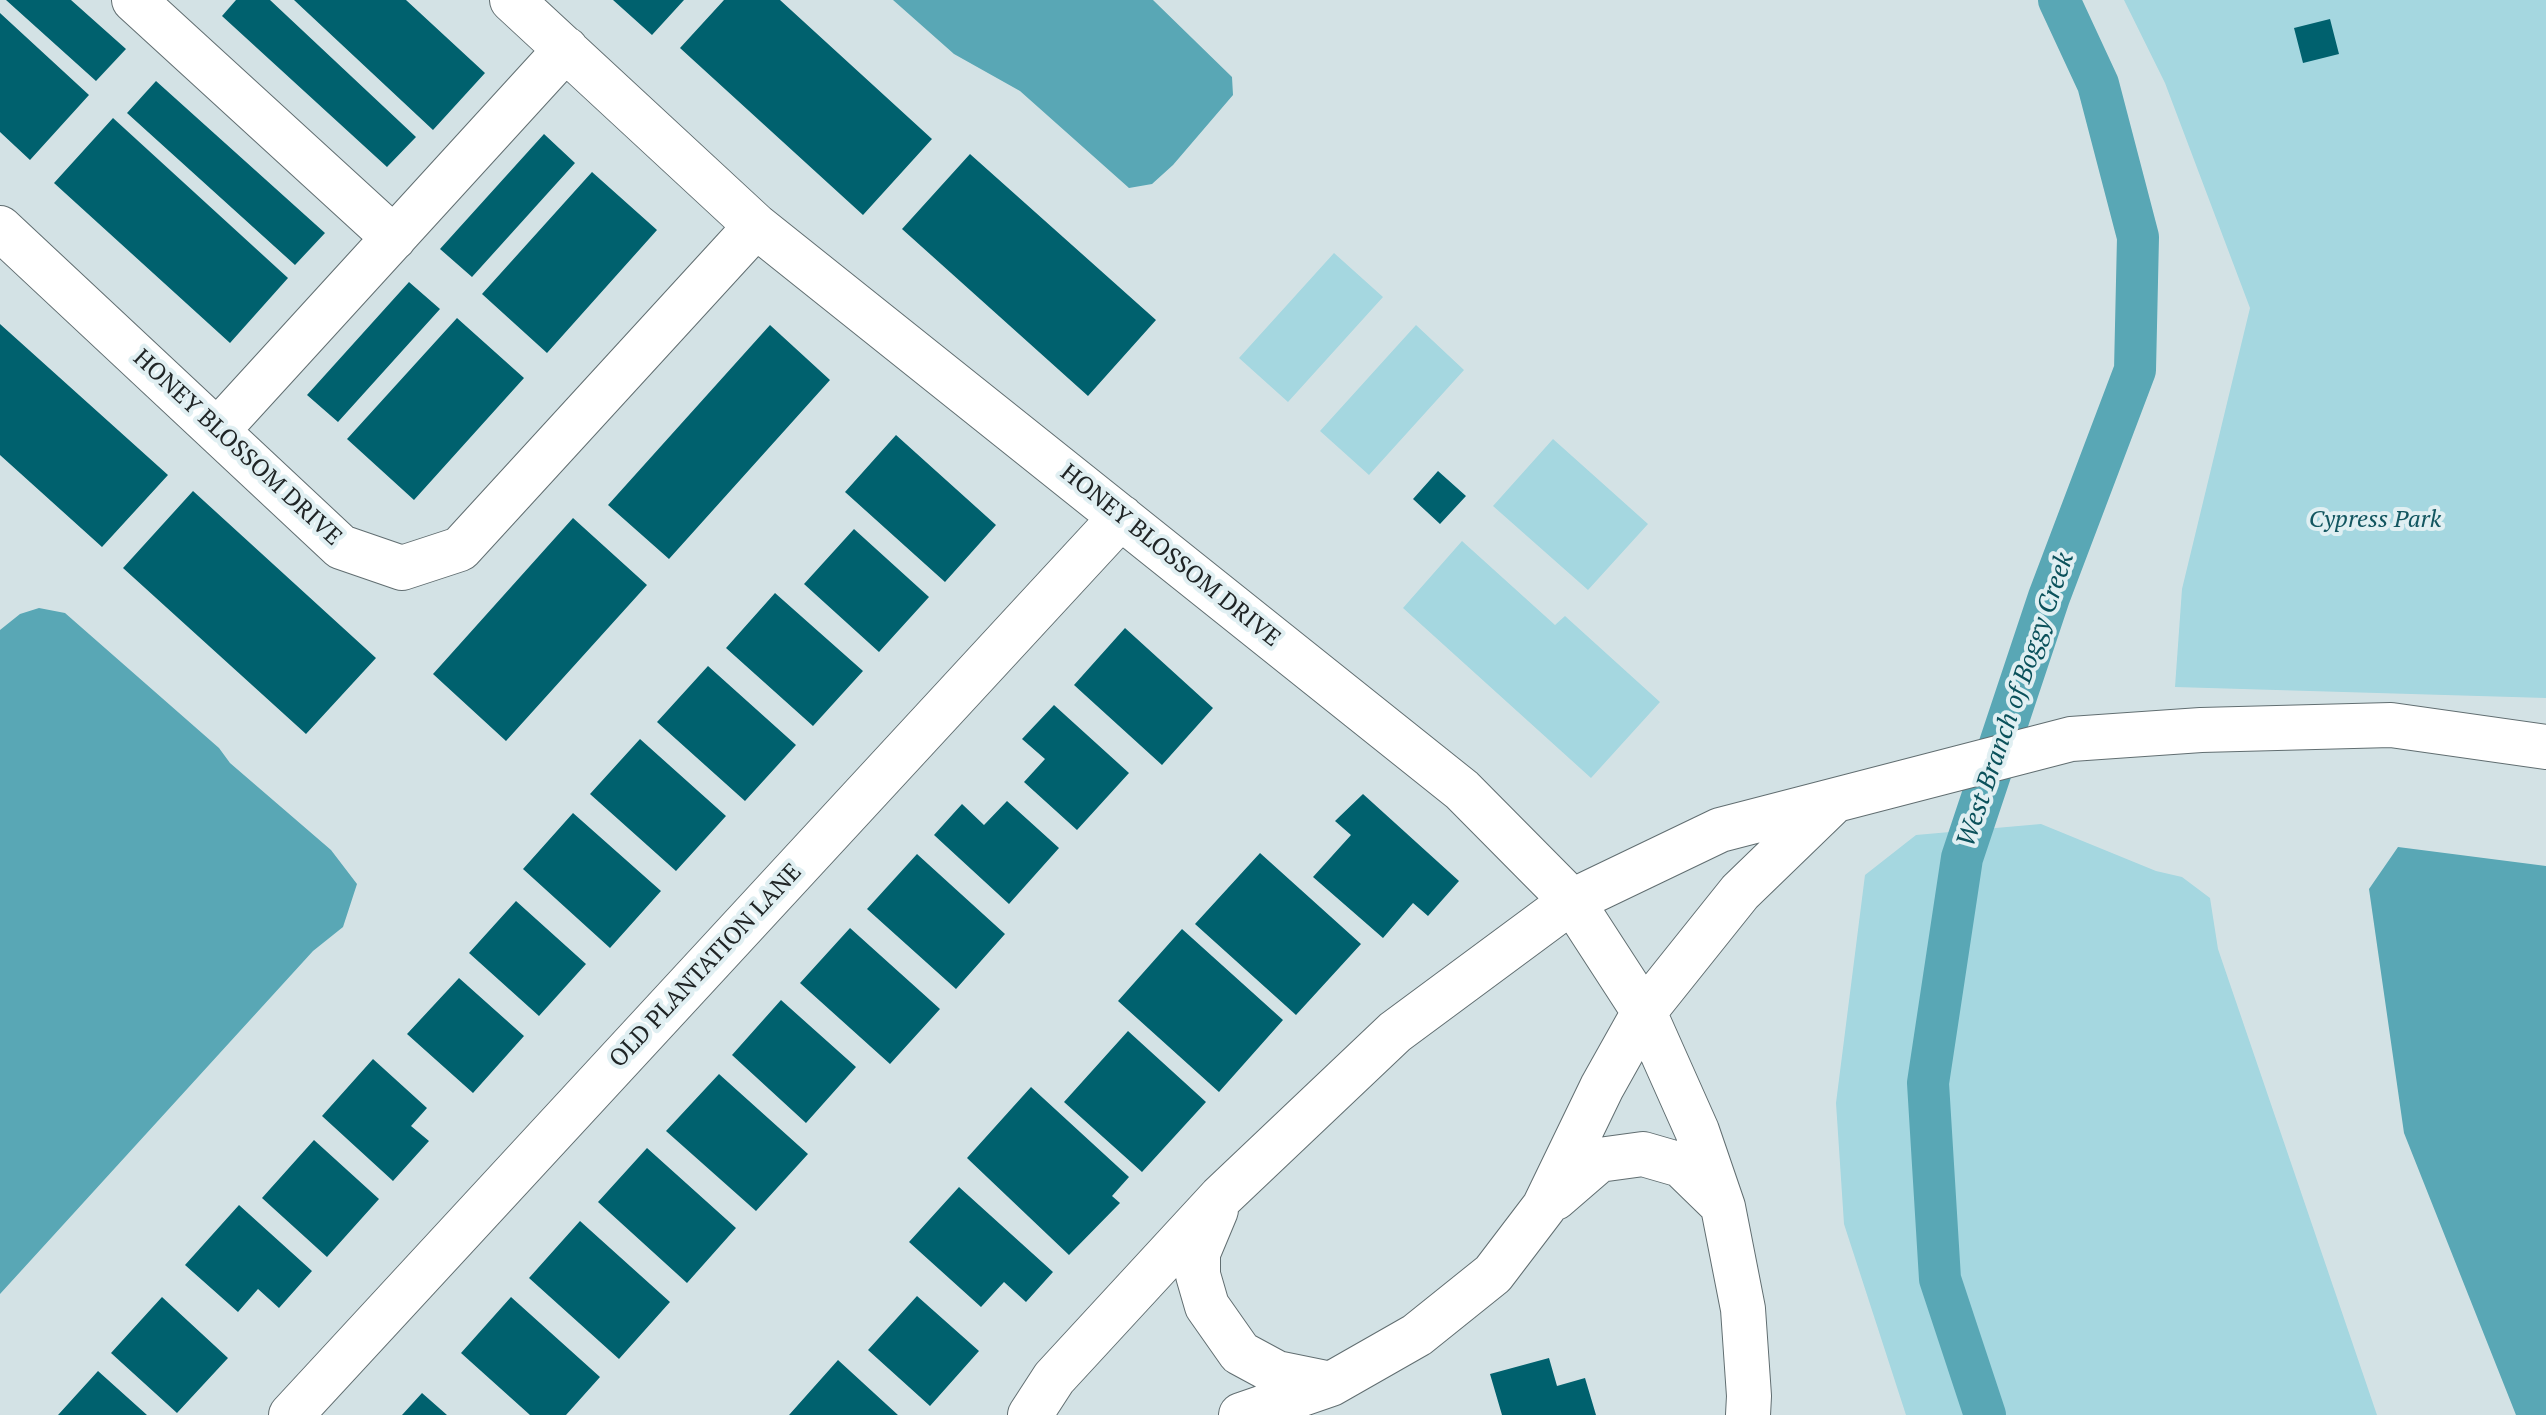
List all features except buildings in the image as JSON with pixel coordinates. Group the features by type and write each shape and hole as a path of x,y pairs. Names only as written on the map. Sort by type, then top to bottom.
{"street":[{"path":"134,0 394,238"},
{"name":"HONEY BLOSSOM DRIVE","path":"512,0 756,226 1462,790 1572,901 1644,1012 1697,1131 1723,1207 1743,1309 1748,1415"},
{"path":"217,431 566,49"},
{"name":"HONEY BLOSSOM DRIVE","path":"0,228 341,547 402,568 460,549 756,226"},
{"name":"OLD PLANTATION LANE","path":"291,1415 1121,517"},
{"path":"1030,1415 1054,1378 1221,1197 1395,1032 1572,901 1720,830 2071,739 2201,730 2391,725 2546,747"},
{"path":"1241,1415 1331,1384 1417,1335 1493,1274 1544,1207 1602,1087 1644,1012 1740,892 1834,802"},
{"path":"1544,1207 1599,1160 1643,1154 1681,1165 1723,1207"},
{"path":"1221,1197 1198,1253 1198,1275 1207,1306 1240,1353 1277,1373 1331,1384"}],"green space":[{"name":"Cypress Park","path":"2124,0 2546,0 2546,698 2175,687 2182,589 2250,308 2165,83"},
{"path":"1334,253 1383,297 1288,402 1239,358"},
{"path":"1416,325 1464,370 1369,475 1320,431"},
{"path":"1553,439 1648,524 1588,590 1493,506"},
{"path":"1462,541 1555,625 1565,616 1660,702 1591,778 1403,608"},
{"path":"2041,824 2156,871 2182,877 2210,898 2218,949 2377,1415 1906,1415 1844,1224 1836,1103 1865,875 1916,835"}],"shaded area":[{"path":"893,0 1153,0 1232,77 1233,95 1173,165 1152,184 1129,188 1020,91 954,54"},
{"path":"39,608 65,613 331,850 357,884 343,927 313,951 0,1294 0,630 20,614"},
{"path":"2398,847 2546,866 2546,1415 2516,1415 2404,1133 2369,889"}],"waterway":[{"name":"West Branch of Boggy Creek","path":"1985,1415 1940,1279 1928,1083 1962,858 2049,597 2135,370 2138,237 2098,84 2059,0"}]}
